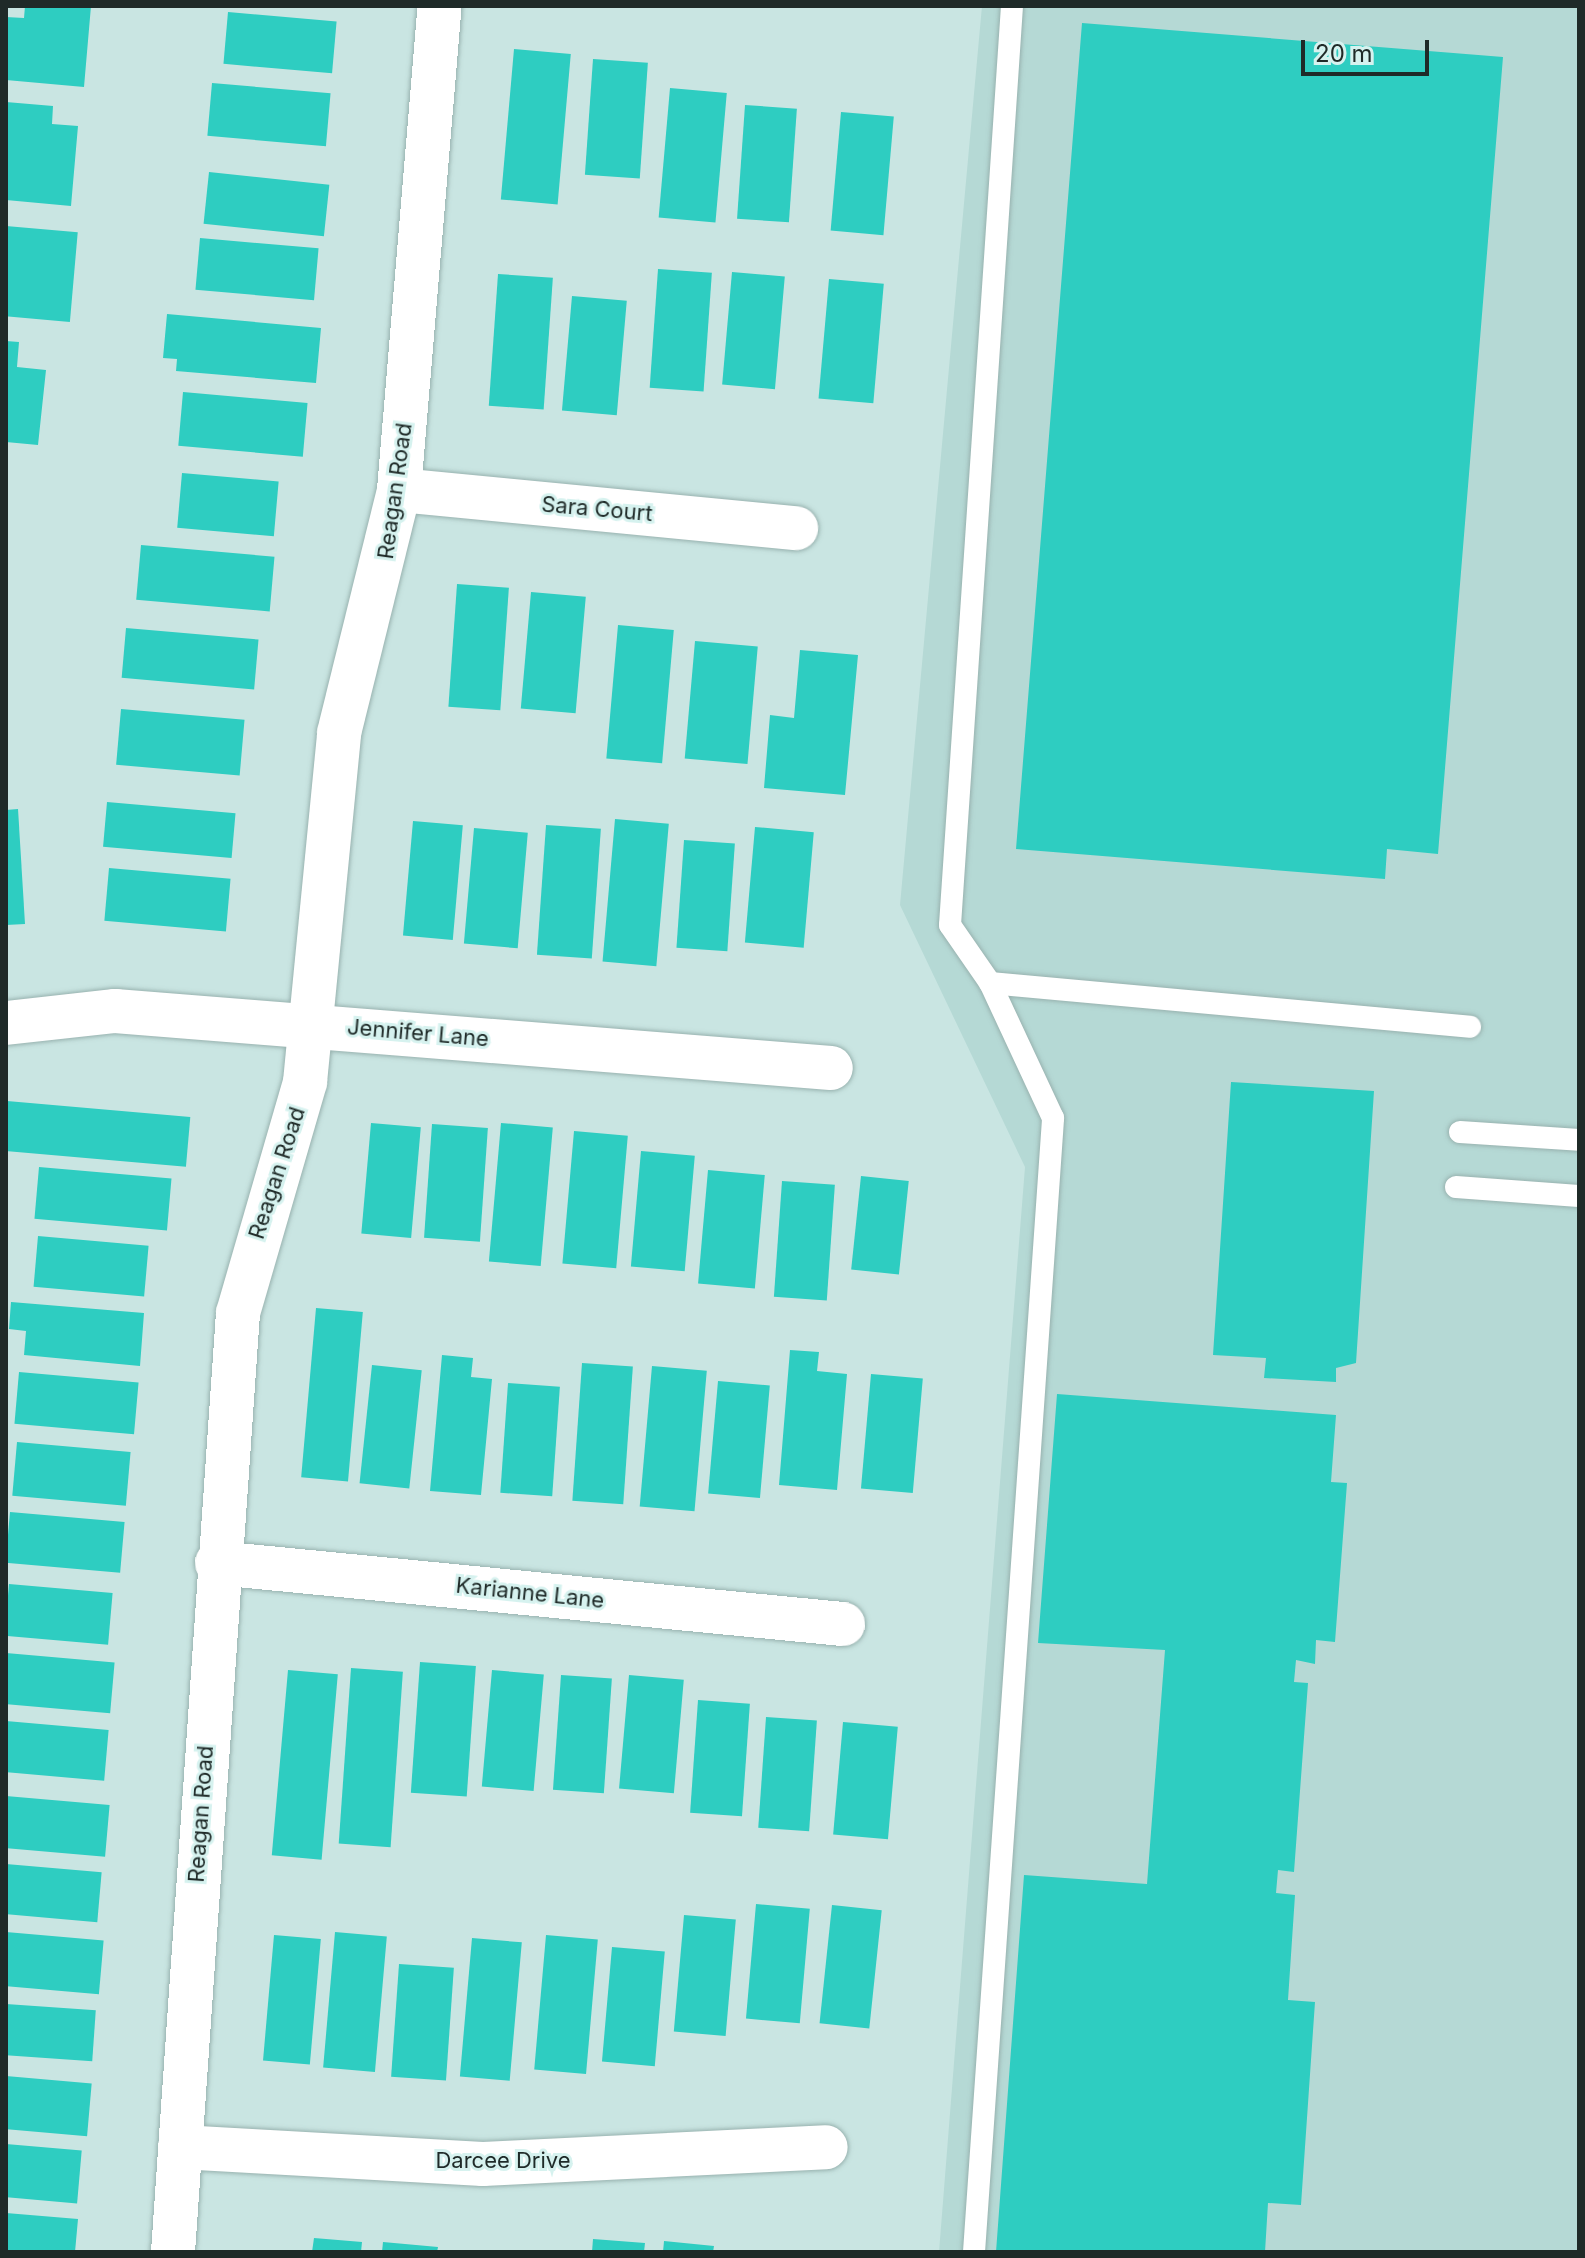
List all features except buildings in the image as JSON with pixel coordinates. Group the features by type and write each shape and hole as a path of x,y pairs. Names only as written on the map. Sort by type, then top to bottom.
{"street":[{"name":"Reagan Road","path":"173,2252 217,1563 238,1313 257,1235 292,1140 311,1025 339,733 399,490 440,6"},
{"name":"Sara Court","path":"399,490 796,528"},
{"name":"Jennifer Lane","path":"6,1023 115,1011 831,1068"},
{"name":"Karianne Lane","path":"217,1563 843,1624"},
{"name":"Darcee Drive","path":"180,2147 483,2164 826,2147"}],"lane":[{"path":"974,2252 1053,1118 990,983 950,925 1012,6"},
{"path":"990,983 1470,1027"},
{"path":"1460,1132 1579,1140"},
{"path":"1456,1187 1579,1196"}],"shaded area":[{"path":"982,6 1579,6 1579,2252 939,2252 1025,1167 900,905"}]}
